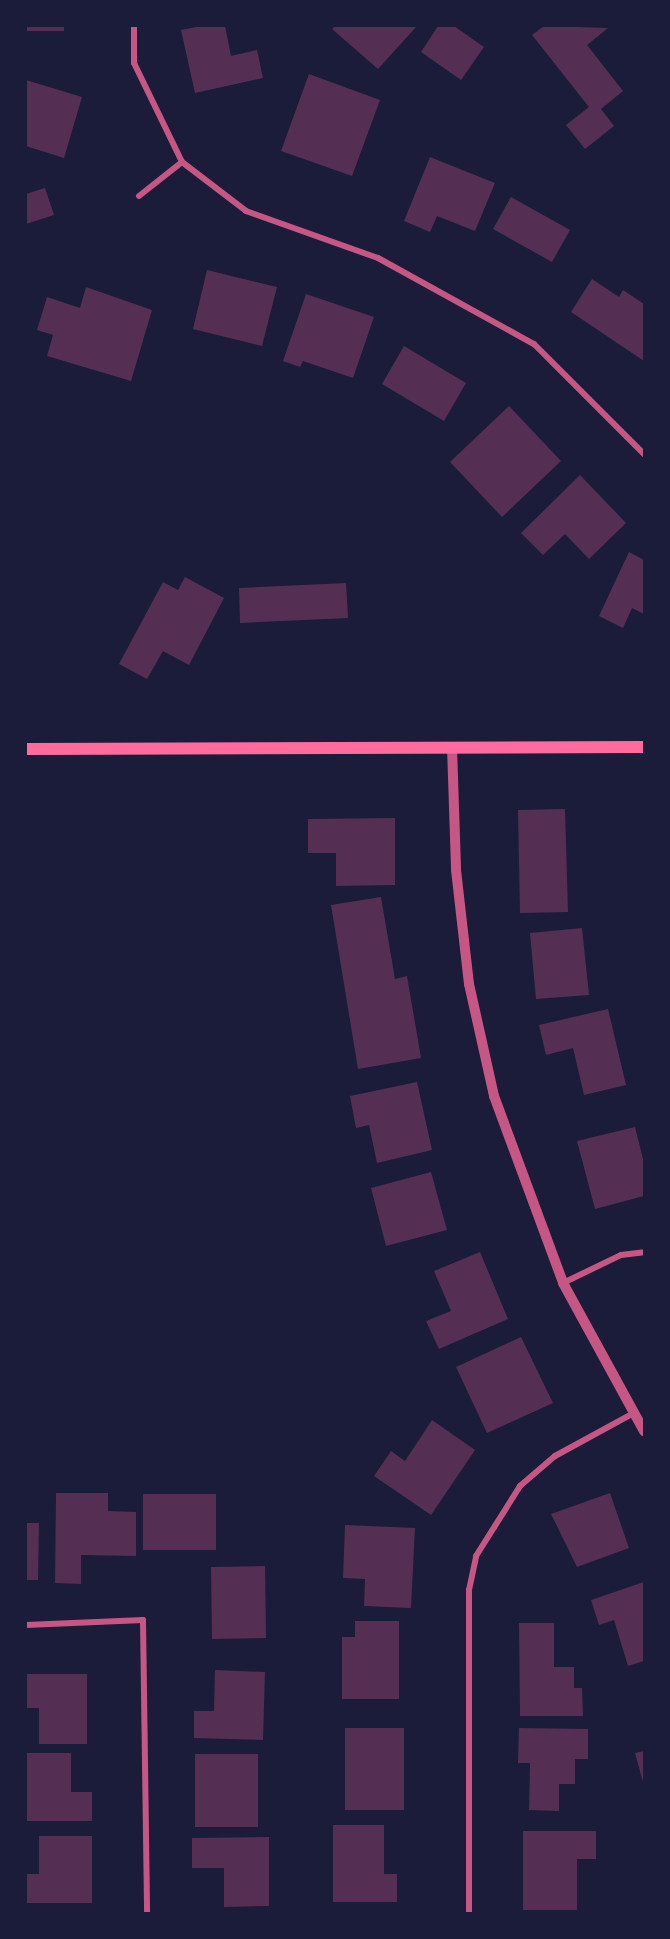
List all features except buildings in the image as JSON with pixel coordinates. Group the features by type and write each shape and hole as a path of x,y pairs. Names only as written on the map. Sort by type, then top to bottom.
{"main road":[{"path":"26,749 645,747"}],"street":[{"path":"134,26 135,63 182,162 246,211 378,258 534,344 645,454"},
{"path":"139,196 182,162"},
{"path":"452,747 456,870 469,984 494,1096 563,1283 645,1431"},
{"path":"563,1283 621,1256 645,1252"},
{"path":"469,1914 469,1590 476,1556 520,1486 555,1456 634,1413"},
{"path":"26,1625 143,1620 147,1914"}]}
